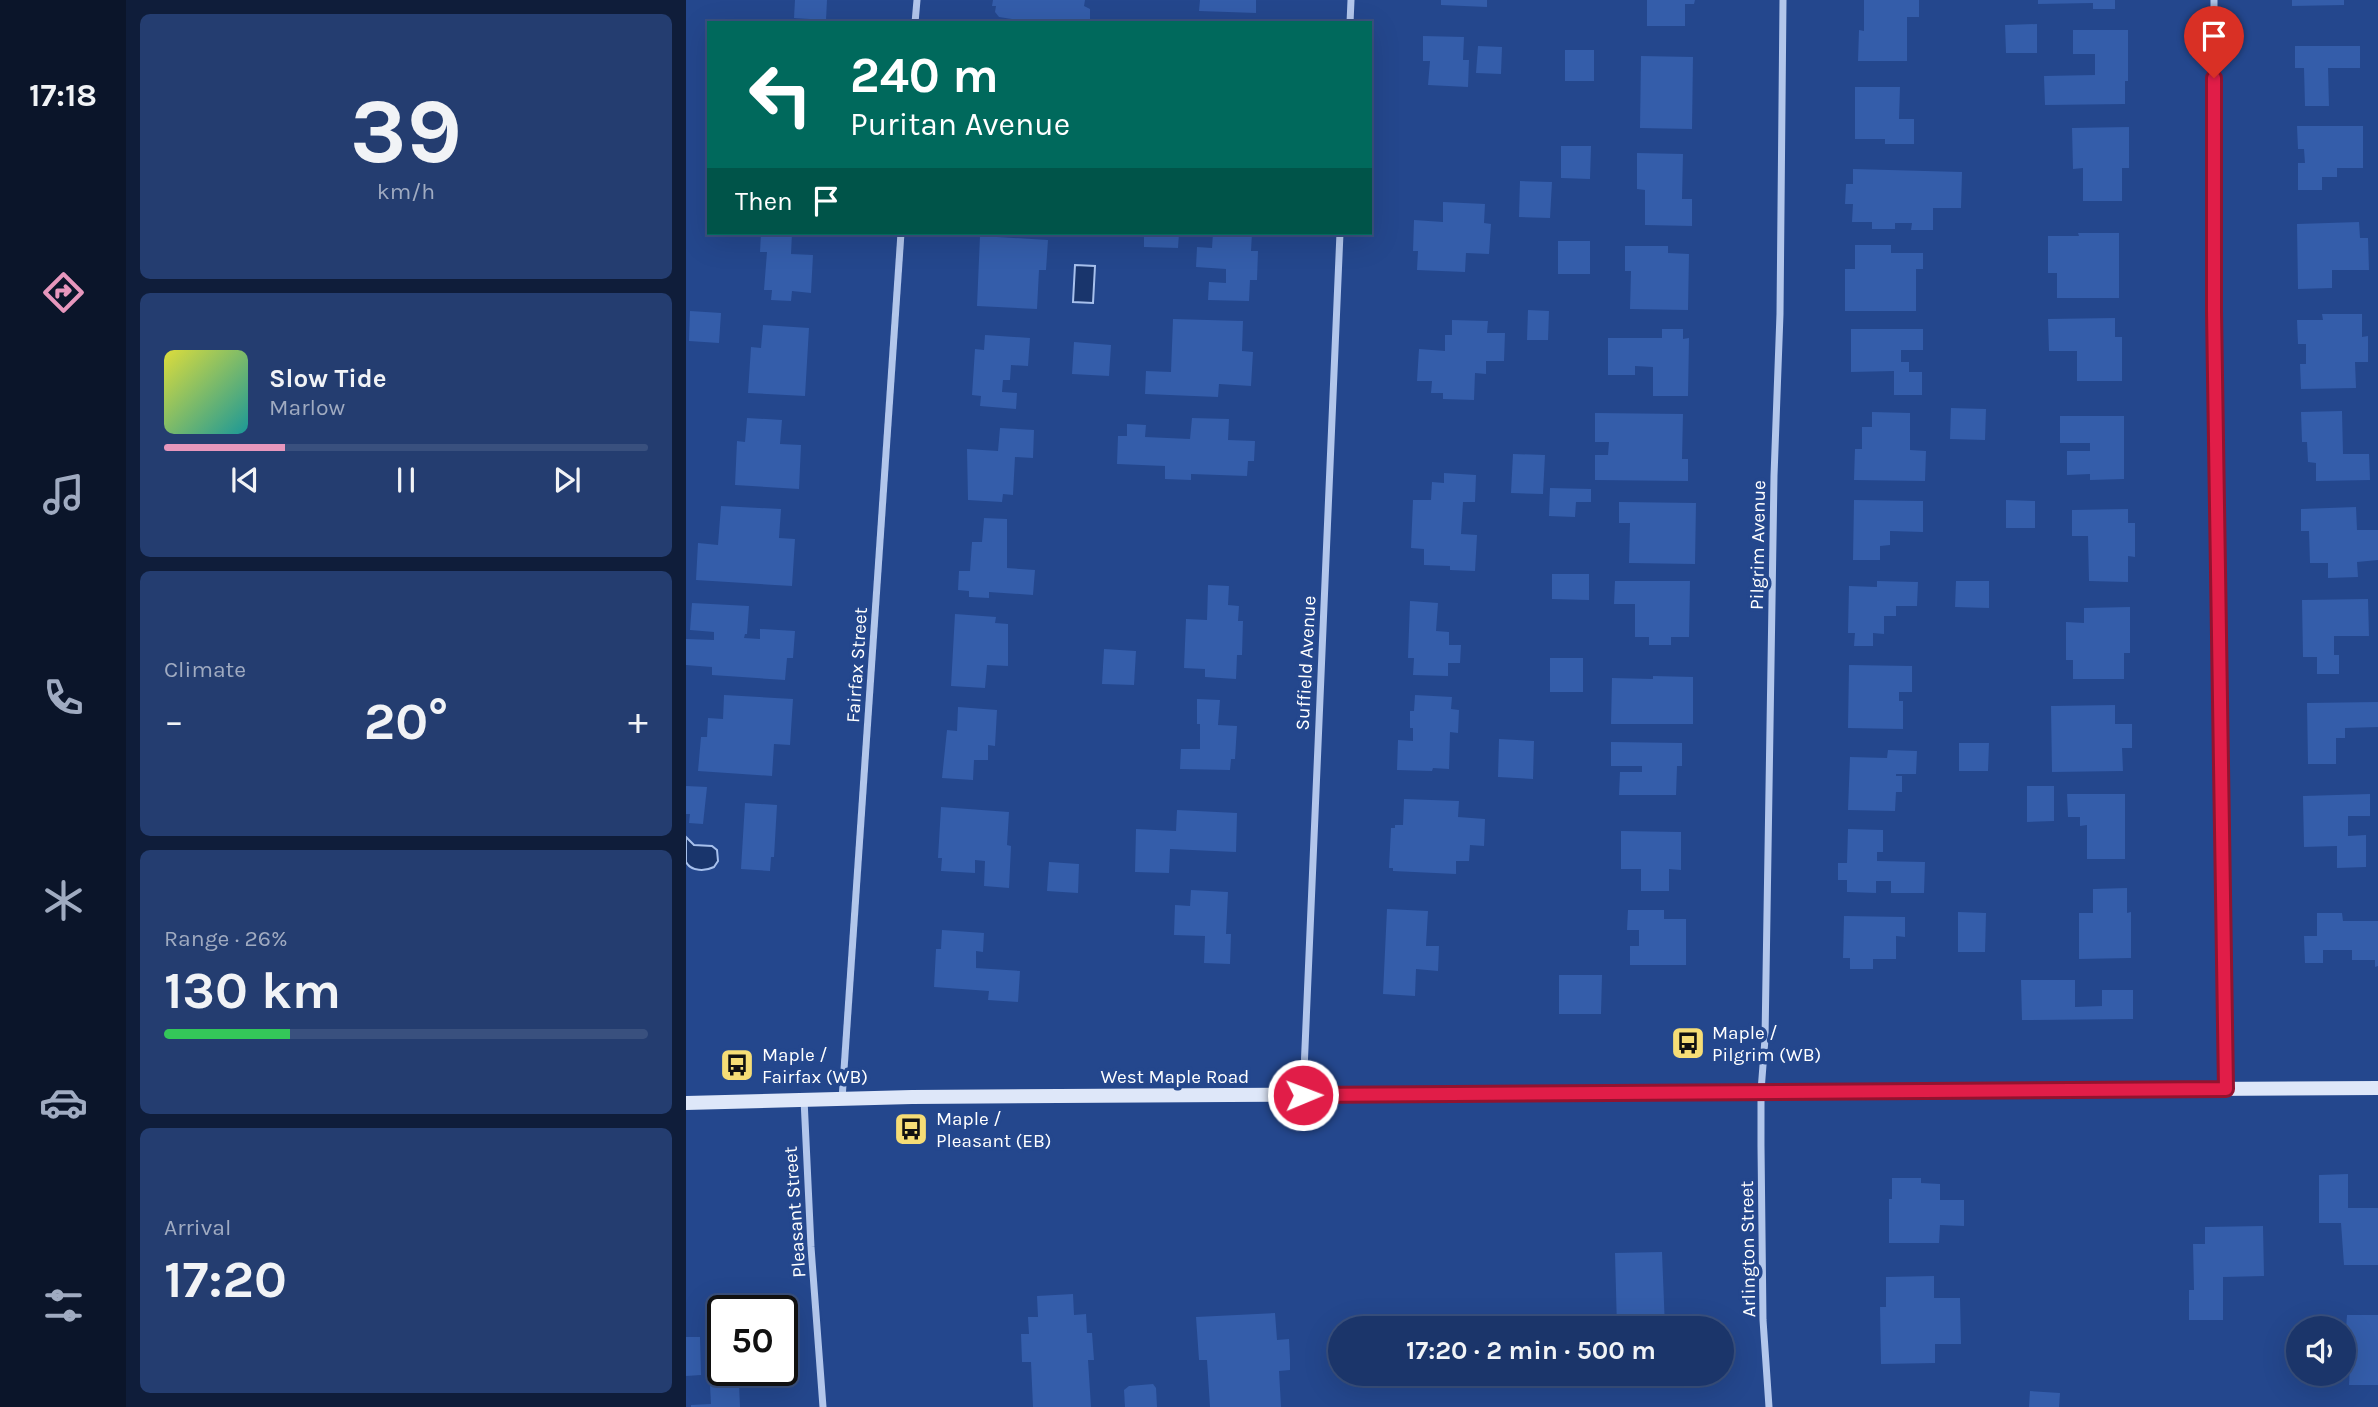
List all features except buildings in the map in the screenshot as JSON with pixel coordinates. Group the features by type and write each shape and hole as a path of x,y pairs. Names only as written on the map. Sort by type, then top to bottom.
{"main road":[{"name":"West Maple Road","path":"686,1103 804,1099 2378,1088"}],"street":[{"path":"915,21 917,0"},
{"path":"1349,21 1350,0"},
{"name":"Pilgrim Avenue","path":"1761,1091 1765,1025 1774,490 1780,314 1783,0"},
{"path":"2214,0 2214,311 2226,1089"},
{"name":"Fairfax Street","path":"842,1099 901,235"},
{"name":"Suffield Avenue","path":"1303,1095 1340,235"},
{"name":"Arlington Street","path":"1761,1091 1763,1320 1769,1407"},
{"name":"Pleasant Street","path":"804,1099 823,1407"}],"water":[{"path":"1075,265 1095,266 1093,303 1073,302"},
{"path":"686,837 694,845 712,846 717,850 718,861 714,867 699,870 688,865"}],"place":[{"name":"Maple / Pilgrim (WB)","path":"1688,1043"},
{"name":"Maple / Fairfax (WB)","path":"737,1065"},
{"name":"Maple / Pleasant (EB)","path":"911,1129"}],"route":[{"path":"1303,1095 2226,1089 2214,311 2214,78"}]}
